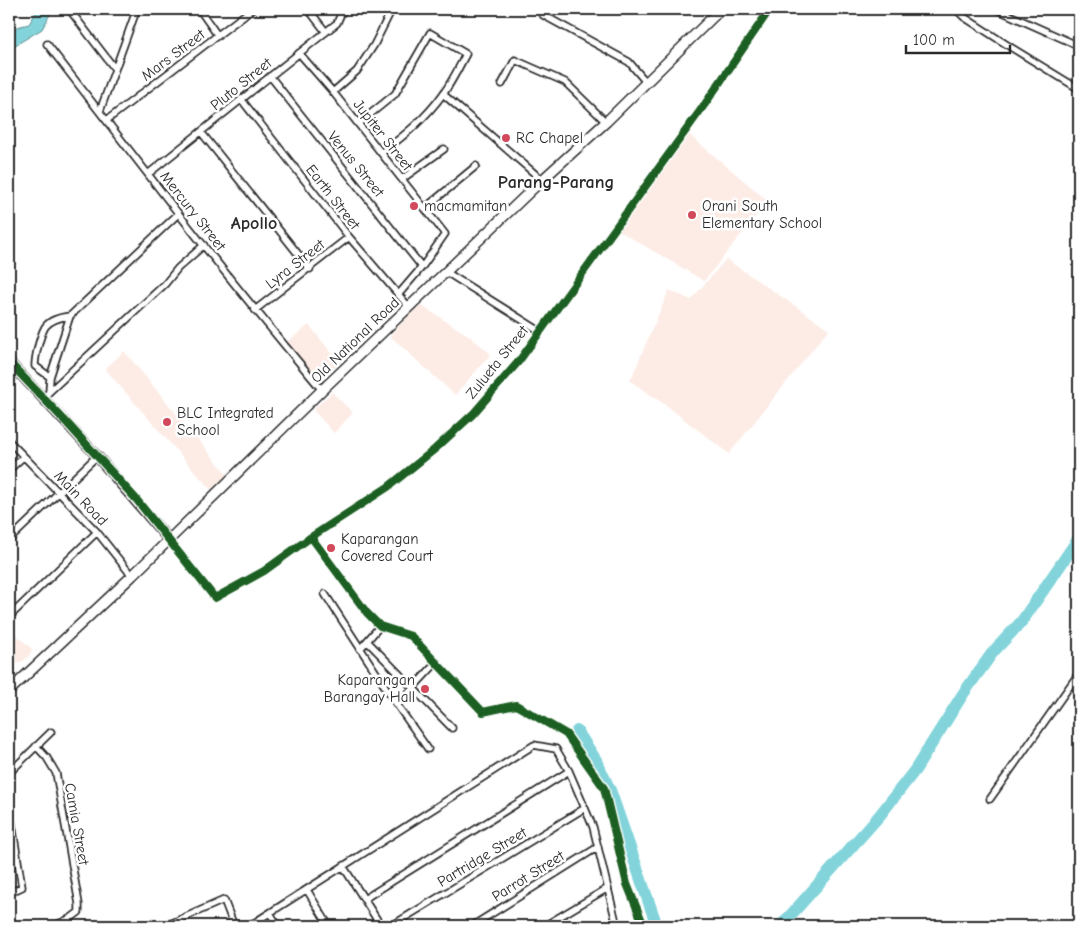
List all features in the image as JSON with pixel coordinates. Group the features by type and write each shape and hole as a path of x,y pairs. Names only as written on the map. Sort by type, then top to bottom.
{"main road":[{"name":"Old National Road","path":"9,691 132,576 322,390 542,180 606,122 721,9"},
{"path":"9,362 46,396 169,540"}],"street":[{"path":"69,9 115,69"},
{"path":"100,111 135,14 130,9"},
{"path":"199,9 218,36"},
{"name":"Mars Street","path":"108,120 252,9"},
{"path":"308,9 326,32"},
{"name":"Pluto Street","path":"148,174 337,23 343,9"},
{"path":"333,92 357,71 374,45 392,9"},
{"name":"Zulueta Street","path":"169,540 215,598 264,570 388,487 435,449 473,414 519,361 699,112 770,9"},
{"path":"956,9 964,17 1079,89"},
{"path":"996,9 1079,46"},
{"path":"543,15 629,62 646,82"},
{"path":"358,124 395,94 430,33 466,54 443,94 408,133 381,153"},
{"name":"Mercury Street","path":"47,44 108,120 178,214 322,390"},
{"name":"Jupiter Street","path":"299,53 333,92 445,234 422,267"},
{"path":"502,84 515,60 566,82 606,122"},
{"name":"Venus Street","path":"270,76 422,267"},
{"path":"443,94 542,180"},
{"name":"Earth Street","path":"241,99 349,237 409,307"},
{"path":"200,132 310,269"},
{"path":"402,178 444,149"},
{"path":"425,208 476,166"},
{"path":"46,396 50,377 70,316 178,214"},
{"name":"Lyra Street","path":"255,310 349,237"},
{"path":"46,396 204,245"},
{"path":"398,295 422,267"},
{"path":"446,272 540,331"},
{"path":"50,377 42,373 35,366 35,357 45,327 59,317 70,316"},
{"name":"Main Road","path":"9,441 97,532 132,576"},
{"path":"9,470 23,456"},
{"path":"9,540 97,456"},
{"path":"9,618 97,532"},
{"path":"311,537 367,613 380,626 411,636 483,712 516,705 566,734 604,788 627,884 644,926"},
{"path":"325,594 428,749"},
{"path":"360,649 380,626"},
{"path":"367,641 452,728"},
{"path":"397,705 437,662"},
{"path":"990,799 1079,672"},
{"path":"9,773 51,732"},
{"path":"249,926 534,745 556,749 569,771 593,827 618,926"},
{"name":"Camia Street","path":"36,746 48,758 56,773 79,912 54,926"},
{"path":"364,899 569,771"},
{"path":"9,805 22,887 9,893"},
{"name":"Partridge Street","path":"391,926 585,808"},
{"name":"Parrot Street","path":"472,926 598,847"},
{"path":"343,866 381,926"},
{"path":"544,926 608,888"},
{"path":"307,890 329,926"},
{"path":"165,926 224,900 234,926"},
{"path":"270,913 278,926"}],"shaded area":[{"name":"Orani South Elementary School","path":"686,132 768,201 704,281 616,229"},
{"path":"726,259 829,329 729,454 664,404 630,381 669,290 691,300"},
{"path":"419,304 468,335 491,354 455,395 390,336"},
{"path":"309,325 340,363 318,381 287,342"},
{"name":"BLC Integrated School","path":"124,351 227,474 211,490 105,369"},
{"path":"332,392 353,413 334,433 313,410"},
{"path":"9,628 32,649 29,656 23,661 9,666"}],"water":[{"path":"38,9 53,9 42,29 9,49 9,29 29,24"}],"waterway":[{"path":"781,926 880,815 915,770 963,694 993,652 1022,621 1079,538"},
{"path":"577,731 596,760 610,790 657,926"}],"cycle path":[{"path":"9,362 136,499 215,598 264,571 311,537 388,487 435,449 473,414 519,361 705,104 770,9"},
{"path":"311,537 367,613 380,626 411,636 483,712 516,705 566,734 604,788 627,884 644,926"}],"place":[{"name":"RC Chapel","path":"506,138"},
{"name":"macmamitan","path":"414,206"},
{"name":"Orani South Elementary School","path":"692,215"},
{"name":"BLC Integrated School","path":"167,422"},
{"name":"Kaparangan Covered Court","path":"331,548"},
{"name":"Kaparangan Barangay Hall","path":"425,689"}],"district":[{"name":"Parang-Parang","path":"556,182"},
{"name":"Apollo","path":"254,223"}]}
